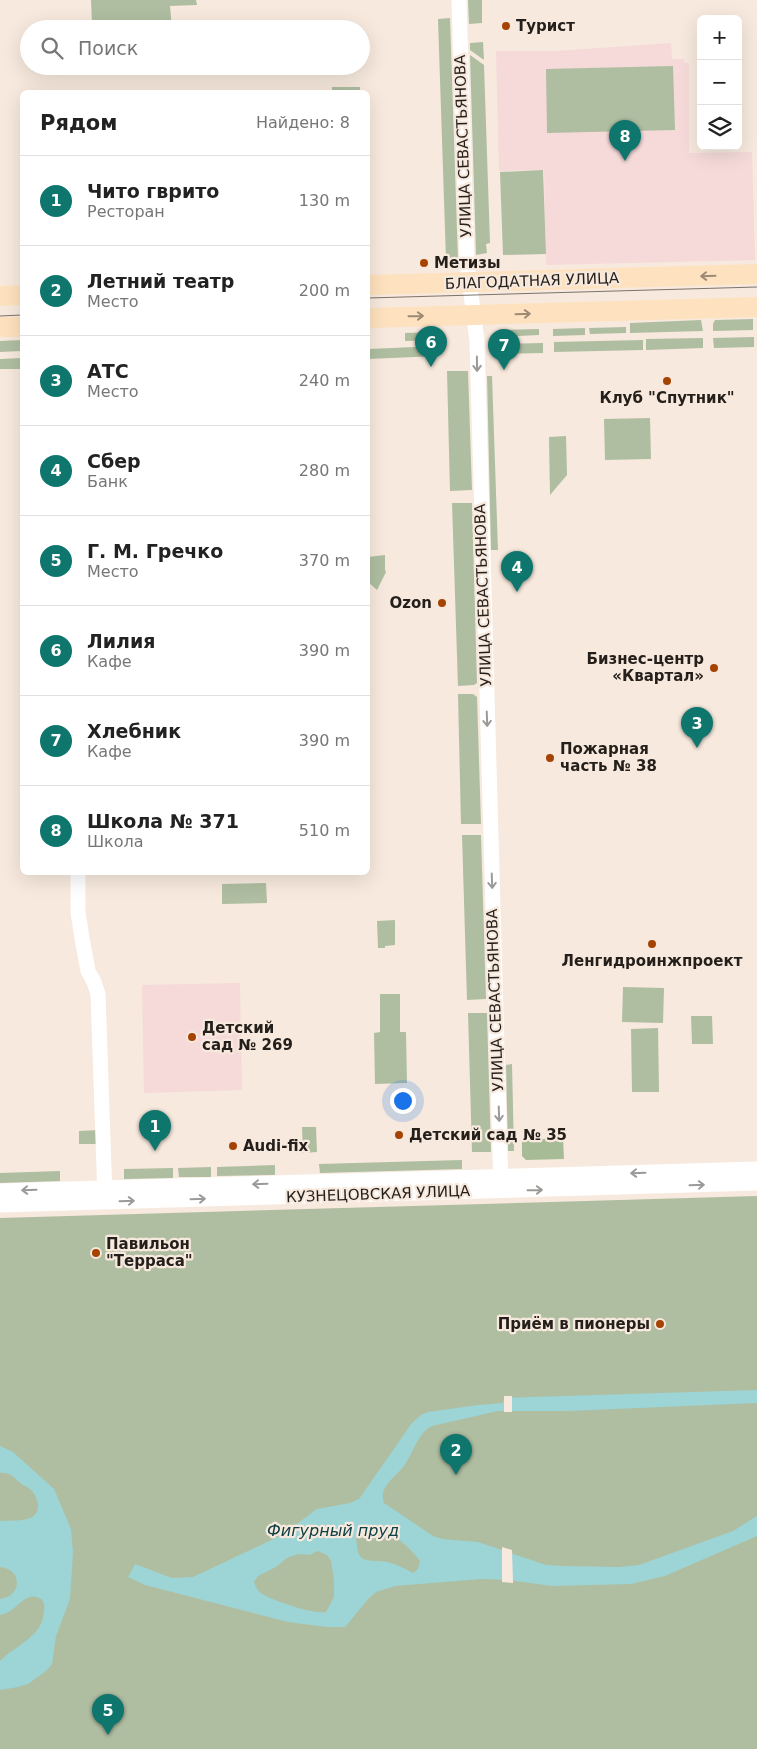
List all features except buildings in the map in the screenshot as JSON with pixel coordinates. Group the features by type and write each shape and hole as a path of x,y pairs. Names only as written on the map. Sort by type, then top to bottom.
{"main road":[{"name":"БЛАГОДАТНАЯ УЛИЦА","path":"370,285 757,274"},
{"path":"0,296 20,295"},
{"path":"370,318 757,307"},
{"path":"0,327 20,327"}],"street":[{"name":"УЛИЦА СЕВАСТЬЯНОВА","path":"459,0 467,263 477,341 501,1183"},
{"path":"78,875 78,912 82,938 88,971 98,994 104,1195"},
{"name":"КУЗНЕЦОВСКАЯ УЛИЦА","path":"0,1205 104,1195 501,1183 757,1169"},
{"name":"КУЗНЕЦОВСКАЯ УЛИЦА","path":"501,1183 757,1183"},
{"name":"КУЗНЕЦОВСКАЯ УЛИЦА","path":"0,1191 104,1195"}],"shaded area":[{"path":"671,43 672,59 684,59 684,63 689,63 689,153 752,152 755,260 546,265 544,170 499,171 496,51 556,51"},
{"name":"Детский сад № 269","path":"240,983 242,1090 144,1093 142,985"}],"green space":[{"path":"91,0 196,0 197,5 170,6 171,20 92,20"},
{"path":"468,0 482,0 482,23 469,24"},
{"path":"450,18 458,260 446,260 438,19"},
{"path":"483,42 484,60 470,50 470,43"},
{"path":"470,55 484,65 490,243 486,244 487,253 476,255"},
{"path":"673,66 675,130 547,133 546,69"},
{"path":"332,87 360,87 360,90 332,90"},
{"path":"543,170 546,254 503,255 500,172"},
{"path":"753,319 753,330 713,331 715,320"},
{"path":"701,320 703,331 630,333 630,323"},
{"path":"626,327 626,333 590,334 589,328"},
{"path":"585,328 585,335 553,336 553,329"},
{"path":"539,329 539,335 499,337 499,330"},
{"path":"437,332 438,340 405,341 405,333"},
{"path":"754,337 754,347 714,348 713,338"},
{"path":"703,338 703,348 646,350 646,339"},
{"path":"20,340 20,351 0,352 0,341"},
{"path":"643,340 643,350 554,352 554,342"},
{"path":"543,343 543,353 500,354 499,344"},
{"path":"438,346 438,356 370,359 370,349"},
{"path":"20,358 20,369 0,369 0,359"},
{"path":"447,371 468,371 472,490 450,491"},
{"path":"487,376 492,376 498,550 491,550"},
{"path":"650,418 651,459 605,460 604,419"},
{"path":"566,436 567,475 550,495 549,437"},
{"path":"452,503 472,503 477,683 474,685 458,686"},
{"path":"385,555 386,572 377,590 370,584 370,557"},
{"path":"458,694 473,694 477,697 481,824 461,824"},
{"path":"462,835 481,835 486,999 467,1000"},
{"path":"266,883 267,903 222,904 222,884"},
{"path":"395,920 395,945 378,948 377,921"},
{"path":"623,987 664,988 663,1023 622,1022"},
{"path":"380,994 400,994 400,1032 406,1032 407,1083 375,1084 374,1033 380,1032"},
{"path":"468,1013 487,1013 491,1152 472,1152"},
{"path":"691,1016 712,1016 713,1044 692,1044"},
{"path":"658,1028 659,1092 632,1092 631,1029"},
{"path":"512,1064 514,1151 508,1151 506,1065"},
{"path":"302,1127 316,1127 317,1152 303,1153"},
{"path":"99,1130 100,1144 79,1144 79,1131"},
{"path":"563,1138 564,1159 526,1160 522,1156 522,1140"},
{"path":"462,1160 462,1169 320,1173 319,1164"},
{"path":"275,1165 275,1175 217,1176 217,1167"},
{"path":"211,1167 211,1177 179,1177 178,1168"},
{"path":"173,1168 173,1178 124,1179 124,1169"},
{"path":"60,1171 60,1181 0,1183 0,1173"},
{"path":"757,1196 757,1749 0,1749 0,1218"}],"water":[{"name":"Фигурный пруд","path":"757,1390 757,1403 568,1411 498,1411 432,1426 423,1434 407,1462 387,1485 383,1494 384,1503 433,1536 442,1539 478,1542 546,1565 619,1567 639,1565 733,1531 757,1516 757,1536 665,1576 631,1584 552,1586 508,1580 482,1579 395,1586 376,1592 345,1627 327,1627 288,1622 145,1585 128,1577 135,1564 172,1578 193,1577 282,1535 317,1509 350,1503 359,1499 412,1423 421,1415 428,1412 503,1403 504,1398","holes":["370,1525 391,1534 410,1549 420,1561 418,1569 413,1573 387,1562 363,1559 358,1552 357,1533 360,1528","318,1551 327,1555 331,1561 334,1580 334,1597 326,1612 312,1611 283,1603 266,1596 257,1588 254,1582 258,1576 276,1567 287,1558 298,1554 309,1555"]},
{"path":"0,1446 13,1452 54,1489 71,1529 73,1552 70,1599 56,1636 52,1664 46,1671 28,1684 0,1690 0,1661 28,1639 39,1627 43,1619 44,1603 41,1599 31,1597 9,1612 0,1615 0,1599 13,1593 17,1583 13,1573 8,1569 0,1567 0,1521 29,1519 37,1511 38,1504 36,1496 31,1490 11,1475 0,1473"}],"pier":[{"path":"504,1396 512,1396 512,1412 504,1412"},
{"path":"502,1547 512,1550 513,1583 502,1582"}],"tram line":[{"path":"370,298 757,287"},
{"path":"0,316 20,315"}],"place":[{"name":"Турист","path":"506,26"},
{"name":"Школа № 371","path":"625,161"},
{"name":"Метизы","path":"424,263"},
{"name":"Лилия","path":"431,367"},
{"name":"Хлебник","path":"504,370"},
{"name":"Клуб \"Спутник\"","path":"667,381"},
{"name":"Сбер","path":"517,592"},
{"name":"Ozon","path":"442,603"},
{"name":"Бизнес-центр «Квартал»","path":"714,668"},
{"name":"АТС","path":"697,748"},
{"name":"Пожарная часть № 38","path":"550,758"},
{"name":"Ленгидроинжпроект","path":"652,944"},
{"name":"Детский сад № 269","path":"192,1037"},
{"name":"Детский сад № 35","path":"399,1135"},
{"name":"Audi-fix","path":"233,1146"},
{"name":"Чито гврито","path":"155,1151"},
{"name":"Павильон \"Терраса\"","path":"96,1253"},
{"name":"Приём в пионеры","path":"660,1324"},
{"name":"Летний театр","path":"456,1475"},
{"name":"Г. М. Гречко","path":"108,1735"}]}
